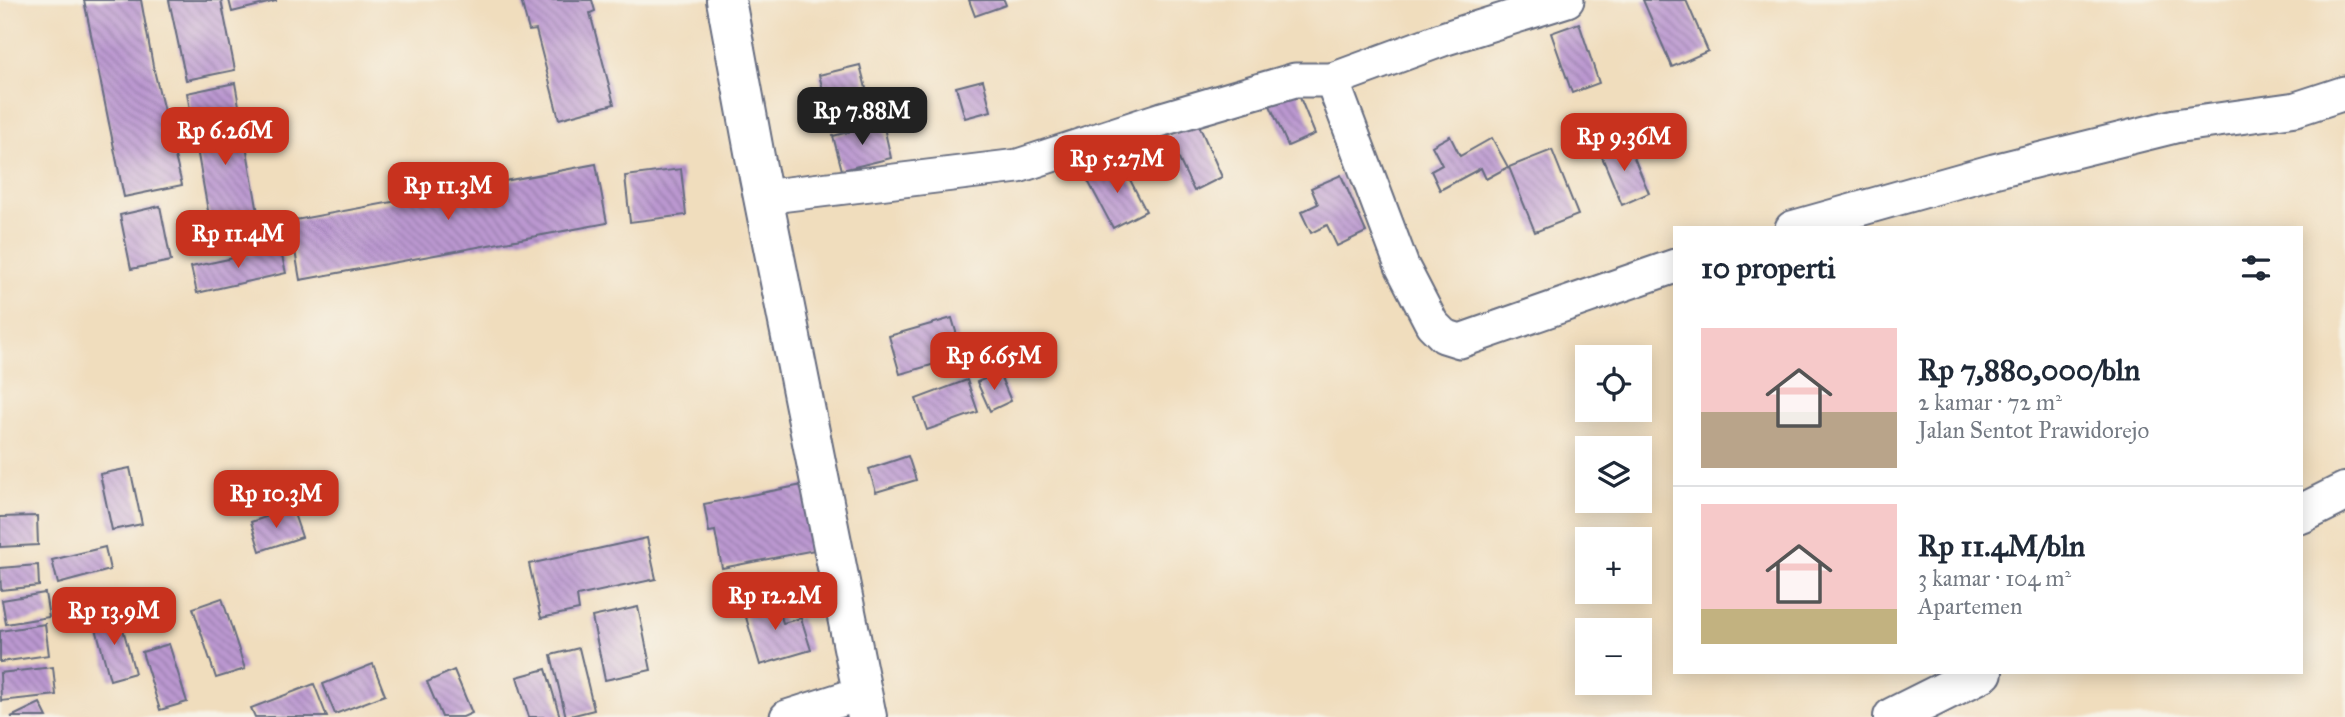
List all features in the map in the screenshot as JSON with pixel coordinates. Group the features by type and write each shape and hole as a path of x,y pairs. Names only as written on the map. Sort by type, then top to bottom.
{"main road":[{"path":"726,0 864,705"},
{"path":"2303,513 2345,492"},
{"path":"1893,717 1979,674"}],"street":[{"path":"763,197 1018,166 1294,80 1332,80 1446,38 1567,0"},
{"path":"1332,80 1402,266 1432,324 1444,336 1460,341 1673,267"},
{"path":"1800,226 1994,172 2149,133 2297,109 2345,93"},
{"path":"787,717 864,705"}],"building":[{"path":"84,0 141,0 153,66 182,185 124,197"},
{"path":"169,0 221,0 235,70 186,80"},
{"path":"229,0 276,0 276,1 232,12"},
{"path":"521,0 592,0 595,11 590,13 614,104 559,119 536,30 529,31"},
{"path":"969,0 1004,0 1006,5 975,16"},
{"path":"1643,0 1686,0 1708,51 1672,67"},
{"path":"1579,23 1599,83 1572,93 1551,33"},
{"path":"860,65 869,100 829,111 819,75"},
{"path":"983,80 991,111 965,118 956,87"},
{"path":"235,83 263,241 215,250 187,93"},
{"path":"1296,88 1315,134 1288,146 1268,101"},
{"path":"883,123 891,158 842,170 833,136"},
{"path":"1198,123 1222,177 1194,191 1168,136"},
{"path":"1450,136 1460,156 1492,138 1508,167 1486,179 1481,168 1440,190 1431,171 1442,165 1432,146"},
{"path":"1627,141 1649,193 1622,205 1600,152"},
{"path":"1552,150 1578,215 1535,232 1509,167"},
{"path":"1121,162 1146,211 1113,228 1087,179"},
{"path":"596,164 607,223 300,280 290,221"},
{"path":"681,169 686,215 630,222 625,176"},
{"path":"1341,175 1366,232 1337,246 1327,225 1311,233 1301,212 1318,204 1311,188"},
{"path":"160,206 171,261 131,269 120,215"},
{"path":"280,248 286,273 197,293 191,267"},
{"path":"952,318 963,356 900,374 889,336"},
{"path":"999,373 1011,401 990,411 977,382"},
{"path":"967,380 978,412 927,430 916,399"},
{"path":"908,456 916,480 876,492 869,469"},
{"path":"130,468 142,524 112,530 100,474"},
{"path":"813,483 825,548 722,568 715,531 709,532 704,504"},
{"path":"292,508 302,537 260,551 251,522"},
{"path":"37,516 38,545 0,547 0,517"},
{"path":"647,538 656,579 577,596 579,610 541,618 529,564"},
{"path":"105,547 110,570 58,584 52,560"},
{"path":"38,565 39,586 1,590 0,568"},
{"path":"45,593 49,617 6,624 2,600"},
{"path":"775,596 783,623 801,618 811,650 760,665 743,607"},
{"path":"222,598 245,669 216,678 193,608"},
{"path":"638,607 651,670 605,680 592,617"},
{"path":"119,614 135,673 110,680 94,621"},
{"path":"45,624 49,655 0,662 0,631"},
{"path":"169,644 187,702 160,710 142,652"},
{"path":"579,648 594,710 566,717 551,655"},
{"path":"373,664 385,695 335,714 323,684"},
{"path":"53,667 56,695 1,701 0,673"},
{"path":"546,669 560,717 529,717 517,677"},
{"path":"454,670 472,713 463,717 442,717 427,682"},
{"path":"314,684 327,717 255,717 251,708"},
{"path":"40,703 47,717 11,717"}]}
